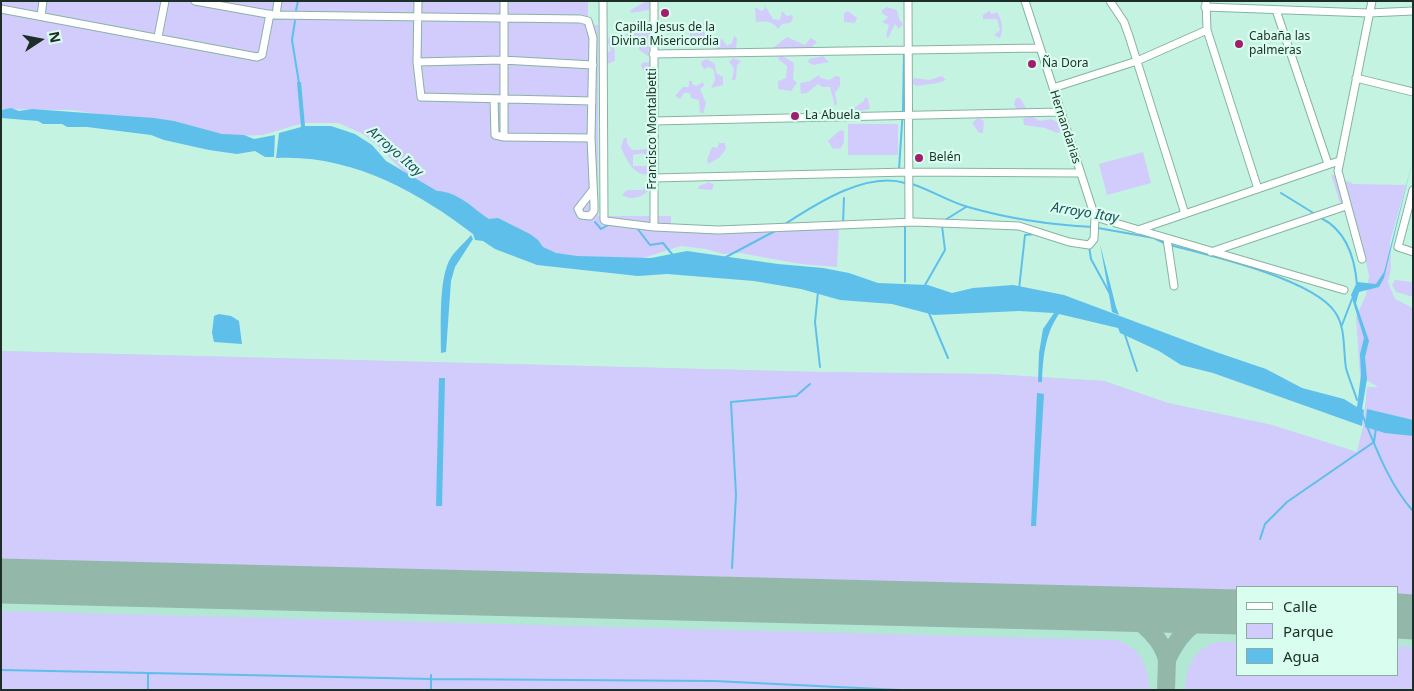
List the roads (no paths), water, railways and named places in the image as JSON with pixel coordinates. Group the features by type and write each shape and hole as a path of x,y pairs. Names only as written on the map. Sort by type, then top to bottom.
{"street":[{"path":"41,16 43,1"},
{"path":"158,37 165,1"},
{"path":"195,1 273,14 580,19 588,22 593,38 592,191"},
{"path":"1,9 257,57 262,54 278,1"},
{"path":"418,1 417,62 421,98 592,101"},
{"path":"504,1 502,60 504,137"},
{"path":"603,1 604,220 654,227 768,229 909,222 1019,226 1069,242 1089,245 1094,239 1095,221 1137,230 1344,290"},
{"name":"Francisco Montalbetti","path":"654,1 654,227"},
{"path":"908,1 909,222"},
{"name":"Hernandarias","path":"1025,1 1095,221"},
{"path":"1110,1 1124,22 1185,214"},
{"path":"1362,259 1340,182 1338,161 1372,1"},
{"path":"1258,189 1207,30 1206,4 1276,10 1369,13 1413,11"},
{"path":"1276,10 1328,164"},
{"path":"1053,88 1137,61 1207,30"},
{"path":"653,54 1039,48"},
{"path":"417,62 502,60 593,65"},
{"path":"1356,78 1413,92"},
{"path":"494,99 495,135 504,137 591,138"},
{"path":"653,121 1060,112"},
{"path":"1137,230 1338,161"},
{"path":"653,178 909,172 1080,173"},
{"path":"1413,190 1398,247 1413,252"},
{"path":"1212,252 1346,206"},
{"path":"1167,239 1174,286"}],"water":[{"path":"903,53 905,53 904,110 902,109"},
{"path":"297,82 301,82 305,126 331,126 355,134 372,145 386,161 437,191 459,197 489,219 498,218 530,234 543,247 556,253 577,256 651,258 687,251 778,264 823,268 849,273 878,283 928,285 952,293 973,288 1013,285 1064,295 1266,369 1302,388 1344,399 1357,407 1361,374 1360,354 1364,338 1351,295 1357,282 1376,284 1384,272 1413,159 1384,278 1379,287 1359,292 1356,303 1369,341 1365,357 1367,379 1362,409 1364,410 1362,426 1213,373 1181,365 1159,351 1120,333 1118,328 1059,314 1054,322 1046,346 1042,382 1038,382 1039,353 1043,329 1054,313 1019,311 934,315 892,304 840,300 801,289 754,281 667,274 638,276 537,265 495,249 483,241 475,240 473,234 429,203 381,178 330,162 303,158 276,158 279,133 301,127"},
{"path":"11,108 19,111 32,109 154,118 174,121 222,134 244,135 254,139 275,135 274,157 265,157 255,151 237,154 209,150 164,140 151,135 87,127 67,127 62,124 43,124 38,121 1,118 1,110"},
{"path":"904,225 906,225 906,282 904,283"},
{"path":"471,235 473,239 455,267 451,281 446,352 441,353 441,308 444,275 451,257"},
{"path":"1100,244 1116,307 1119,315 1112,312"},
{"path":"219,314 231,316 239,321 242,344 214,342 212,333 214,316"},
{"path":"439,378 445,378 442,506 436,506"},
{"path":"1037,393 1044,394 1036,526 1031,526"},
{"path":"1367,409 1413,420 1413,436 1385,433 1365,427"}],"waterway":[{"path":"296,10 298,1"},
{"path":"295,21 292,40 299,83"},
{"path":"899,169 903,109"},
{"name":"Arroyo Itay","path":"785,224 811,207 858,185 890,180 905,183"},
{"name":"Arroyo Itay","path":"912,184 961,205 999,215 1030,221 1093,227"},
{"path":"1281,193 1315,214"},
{"path":"843,223 844,198"},
{"path":"945,220 966,207"},
{"path":"1321,218 1337,230 1348,246 1352,255 1357,285"},
{"path":"595,222 601,229 610,224"},
{"path":"925,285 945,250 942,226"},
{"path":"637,228 650,245 663,243 672,254"},
{"name":"Arroyo Itay","path":"1098,228 1154,238 1166,244"},
{"name":"Arroyo Itay","path":"726,257 775,231"},
{"path":"1019,289 1025,235 1034,234"},
{"name":"Arroyo Itay","path":"1170,245 1259,270 1305,289 1323,300 1339,318 1344,339 1346,368 1357,400"},
{"path":"1089,246 1091,259 1110,294"},
{"path":"818,292 815,322 820,367"},
{"path":"1342,325 1352,299"},
{"path":"929,313 948,358"},
{"path":"1124,332 1137,371"},
{"path":"732,568 736,495 731,402 796,396 810,384"},
{"name":"Arroyo Itay","path":"1362,414 1390,477 1413,511"},
{"path":"1260,539 1265,524 1287,502 1374,442 1376,428"},
{"path":"1,670 148,673"},
{"path":"148,690 148,673 431,679 714,681 900,690"},
{"path":"431,675 431,690"}],"place":[{"name":"Capilla Jesus de la Divina Misericordia","path":"665,13"},
{"name":"Cabaña las palmeras","path":"1239,44"},
{"name":"Ña Dora","path":"1032,64"},
{"name":"La Abuela","path":"795,116"},
{"name":"Belén","path":"919,158"}]}
